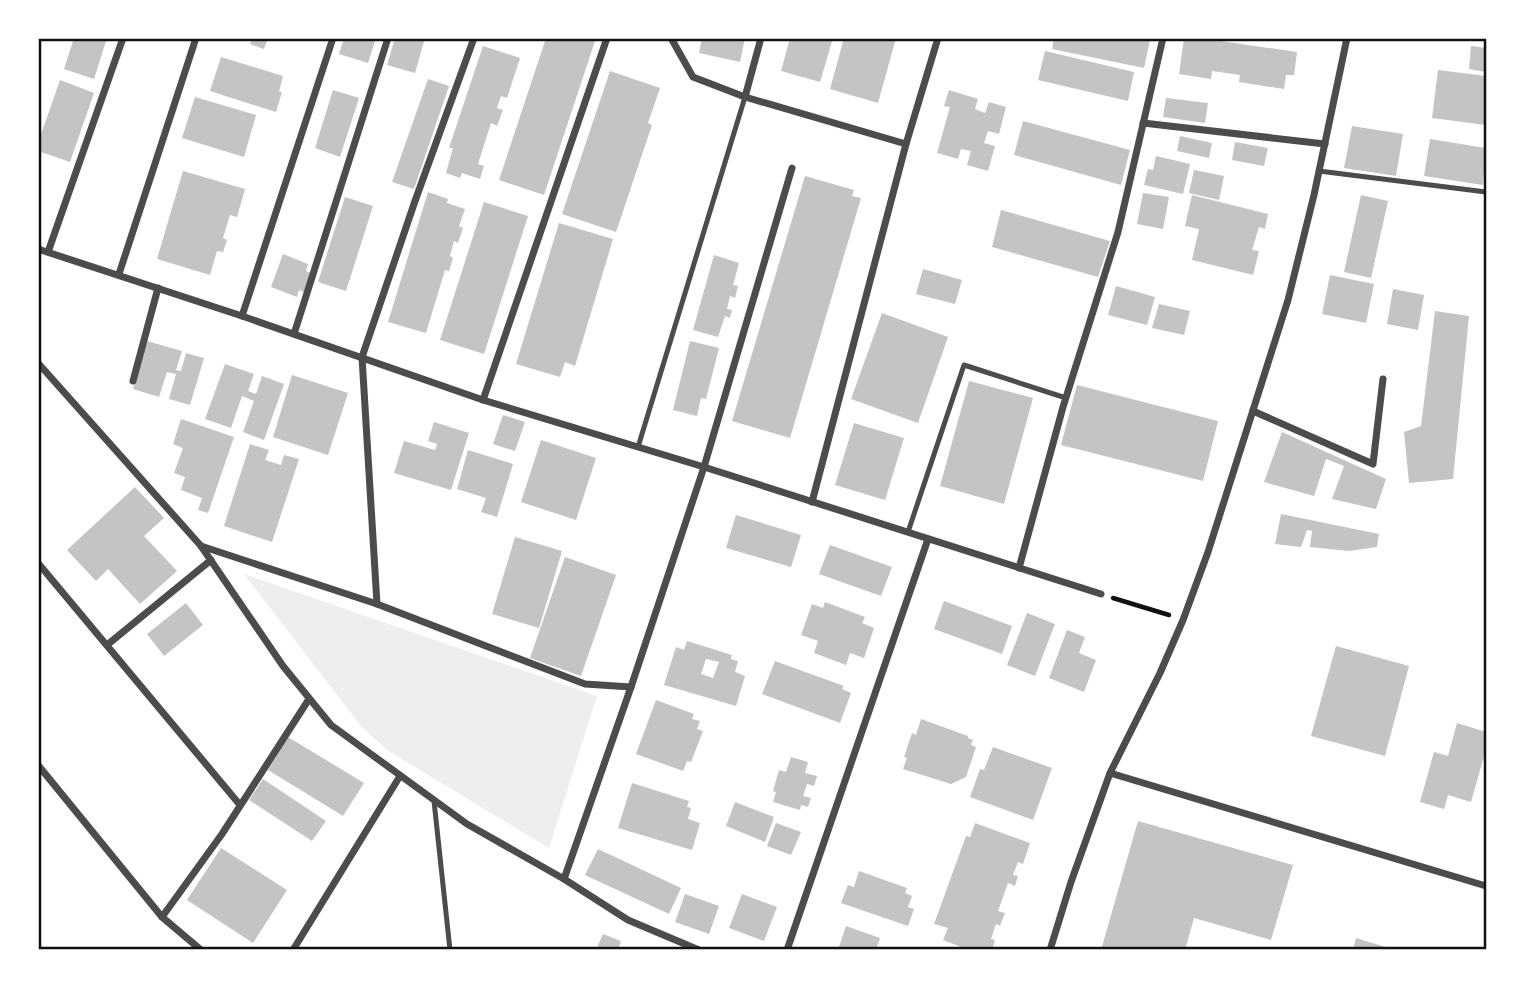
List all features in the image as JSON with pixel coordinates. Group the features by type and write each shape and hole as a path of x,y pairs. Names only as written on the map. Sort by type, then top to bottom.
{"street":[{"path":"48,252 123,38"},
{"path":"119,274 196,38"},
{"path":"242,316 333,38"},
{"path":"294,334 388,38"},
{"path":"377,604 362,357 474,38"},
{"path":"483,400 607,38"},
{"path":"671,38 693,77 745,97 906,144"},
{"path":"745,97 761,38"},
{"path":"812,502 906,144 938,38"},
{"path":"1019,568 1066,398 1118,232 1163,38"},
{"path":"1050,950 1110,773 1160,673 1208,552 1288,300 1320,171 1347,38"},
{"path":"1143,124 1325,144"},
{"path":"564,879 704,467 792,168"},
{"path":"38,249 119,274 483,400 704,467 1101,594"},
{"path":"133,381 158,288"},
{"path":"38,363 201,546 283,666 331,725 467,824 564,879 628,920 699,950"},
{"path":"1253,411 1373,464 1383,379"},
{"path":"787,950 928,539"},
{"path":"201,546 377,604 585,684 631,687"},
{"path":"107,645 211,560"},
{"path":"38,563 240,805"},
{"path":"162,917 222,834 309,699"},
{"path":"38,765 162,917 201,950"},
{"path":"1110,773 1486,886"},
{"path":"293,950 400,776"}],"lane":[{"path":"638,447 745,97"},
{"path":"1320,171 1486,192"},
{"path":"908,532 964,365 1066,398"},
{"path":"434,801 450,950"}],"path":[{"path":"1101,594 1183,620"}],"shaded area":[{"path":"244,574 597,696 549,848 387,750 361,726"}],"building":[{"path":"74,38 107,38 94,79 64,69"},
{"path":"268,38 264,49 250,44 252,40 247,39"},
{"path":"344,38 376,38 368,63 339,54"},
{"path":"395,38 425,38 415,73 387,65"},
{"path":"546,38 596,38 544,195 499,180"},
{"path":"702,38 745,38 740,62 699,53"},
{"path":"790,38 833,38 820,82 781,71"},
{"path":"844,38 896,38 878,103 830,89"},
{"path":"1054,38 1150,40 1144,68 1052,49"},
{"path":"1184,38 1297,52 1294,75 1286,75 1284,89 1239,82 1240,75 1212,71 1211,79 1179,74"},
{"path":"483,46 520,58 507,98 501,96 497,108 503,110 497,126 491,123 478,164 484,166 480,179 462,173 460,178 446,173 453,148 449,148"},
{"path":"1471,46 1486,48 1486,72 1469,69"},
{"path":"1045,51 1134,72 1128,101 1038,80"},
{"path":"221,57 283,76 276,112 210,91"},
{"path":"1438,70 1486,76 1485,125 1432,118"},
{"path":"610,71 660,88 648,123 652,125 616,232 562,214"},
{"path":"428,79 449,86 414,189 392,182"},
{"path":"60,80 94,93 70,162 38,151 38,143"},
{"path":"333,90 359,98 340,157 315,148"},
{"path":"949,90 978,99 975,109 985,113 989,102 1006,107 999,134 988,131 984,143 995,146 988,171 967,165 971,151 961,149 958,159 937,153 950,107 944,106"},
{"path":"195,97 256,115 244,157 182,138"},
{"path":"1166,98 1208,103 1205,123 1163,117"},
{"path":"1023,121 1130,150 1121,185 1014,155"},
{"path":"1352,126 1403,134 1396,176 1344,168"},
{"path":"1180,136 1212,143 1209,158 1177,151"},
{"path":"1430,139 1486,148 1483,185 1424,176"},
{"path":"1235,142 1268,148 1264,166 1232,160"},
{"path":"1156,156 1190,164 1183,194 1144,185 1148,169 1153,170"},
{"path":"1194,170 1224,176 1219,200 1189,193"},
{"path":"183,171 245,189 237,217 230,215 223,238 227,240 223,252 217,251 210,275 157,259"},
{"path":"805,176 854,190 852,196 861,198 790,438 732,421"},
{"path":"428,192 465,209 459,226 463,228 458,243 454,241 450,256 453,258 449,271 445,270 426,333 388,322"},
{"path":"1143,193 1169,197 1163,229 1137,224"},
{"path":"1192,195 1268,214 1265,229 1259,227 1252,250 1259,251 1253,275 1192,260 1199,229 1185,226"},
{"path":"1361,195 1388,201 1371,278 1344,272"},
{"path":"345,197 373,206 346,291 318,282"},
{"path":"484,202 528,216 484,354 440,340"},
{"path":"1001,210 1110,241 1098,277 992,247"},
{"path":"559,223 613,239 575,366 565,362 560,377 516,364"},
{"path":"283,254 308,264 306,271 311,273 304,292 299,290 297,297 271,287"},
{"path":"714,255 739,263 733,285 738,286 735,298 730,296 727,309 732,310 730,318 725,316 718,337 693,330"},
{"path":"923,269 962,280 955,304 916,294"},
{"path":"1330,275 1374,284 1366,323 1322,314"},
{"path":"1116,286 1155,297 1147,325 1108,315"},
{"path":"1393,289 1424,295 1418,330 1387,324"},
{"path":"1159,304 1190,311 1184,335 1152,328"},
{"path":"1435,311 1469,316 1453,479 1409,483 1404,432 1421,426"},
{"path":"882,313 948,337 918,423 851,399"},
{"path":"147,341 182,351 176,370 181,371 186,353 204,358 190,405 169,399 176,374 167,372 159,397 133,389"},
{"path":"690,341 719,348 706,399 701,398 697,416 673,410"},
{"path":"225,364 254,374 248,391 256,394 262,376 284,384 264,440 243,432 254,401 242,396 231,428 205,419"},
{"path":"292,375 348,393 328,455 273,437"},
{"path":"969,381 1033,398 1004,504 940,486"},
{"path":"1077,385 1218,421 1203,481 1061,445"},
{"path":"503,415 525,422 515,451 493,444"},
{"path":"181,419 234,437 208,513 198,510 202,498 181,490 185,477 174,473 183,448 173,444"},
{"path":"434,422 469,433 451,490 394,473 404,441 435,450 437,444 428,441"},
{"path":"854,423 904,438 885,500 835,485"},
{"path":"1282,432 1386,479 1376,509 1332,499 1344,466 1326,459 1314,496 1264,482"},
{"path":"541,440 596,458 576,520 521,502"},
{"path":"250,444 269,450 265,460 281,465 284,455 299,459 272,542 224,526"},
{"path":"468,450 513,464 497,517 481,512 486,498 457,489"},
{"path":"135,487 164,518 144,536 177,571 140,604 108,569 96,581 67,550"},
{"path":"1281,514 1379,534 1377,547 1349,551 1310,547 1312,531 1307,530 1301,547 1275,544"},
{"path":"736,515 801,535 791,567 726,548"},
{"path":"515,537 562,551 539,628 492,614"},
{"path":"830,545 892,567 881,596 819,574"},
{"path":"565,557 616,575 581,676 530,658"},
{"path":"944,601 1012,626 1002,654 934,629"},
{"path":"825,602 865,617 862,623 874,628 864,658 850,653 846,665 814,653 818,641 801,635 812,604 823,608"},
{"path":"186,603 203,625 164,656 147,634"},
{"path":"1027,613 1055,624 1035,676 1007,665"},
{"path":"1067,630 1085,637 1079,653 1096,660 1084,692 1049,678"},
{"path":"687,641 732,655 731,659 738,661 735,672 745,676 736,706 664,685 676,647 684,650","holes":["706,659 719,662 713,678 701,674"]},
{"path":"1336,646 1409,666 1385,756 1311,736"},
{"path":"775,661 844,686 842,689 851,693 840,723 762,694"},
{"path":"656,700 694,714 692,719 700,721 697,729 703,731 691,762 687,761 683,771 636,754"},
{"path":"921,719 973,740 971,745 976,747 966,777 951,784 903,769 912,733 916,735"},
{"path":"1457,723 1486,732 1486,749 1471,802 1448,795 1444,809 1420,802 1434,752 1448,756"},
{"path":"288,737 364,783 343,816 268,770"},
{"path":"993,747 1052,768 1033,820 970,797 980,769 984,770"},
{"path":"791,757 808,762 805,773 817,776 814,786 807,784 803,796 811,798 808,807 801,805 800,810 773,802 779,770 786,772"},
{"path":"263,779 326,821 312,841 249,800"},
{"path":"632,783 689,801 687,807 691,808 688,819 700,823 692,850 618,828"},
{"path":"735,802 774,817 765,842 726,826"},
{"path":"1138,821 1293,865 1271,940 1194,918 1185,950 1101,950"},
{"path":"776,823 801,832 791,855 767,846"},
{"path":"975,823 1030,843 1023,864 1018,862 1013,875 1018,876 1015,886 1008,883 998,911 1005,913 1000,926 996,924 991,939 995,940 992,950 969,950 943,940 948,928 934,924 966,836 970,837"},
{"path":"221,848 287,890 253,943 187,900"},
{"path":"598,849 681,888 669,914 585,875"},
{"path":"859,871 907,888 905,893 912,896 908,907 914,909 908,926 841,903 848,885 854,887"},
{"path":"685,894 719,906 709,934 675,922"},
{"path":"742,894 777,907 764,941 729,928"},
{"path":"846,926 880,938 876,950 838,950"},
{"path":"603,934 621,941 618,950 596,950"},
{"path":"1356,938 1392,949 1392,950 1353,950"}]}
